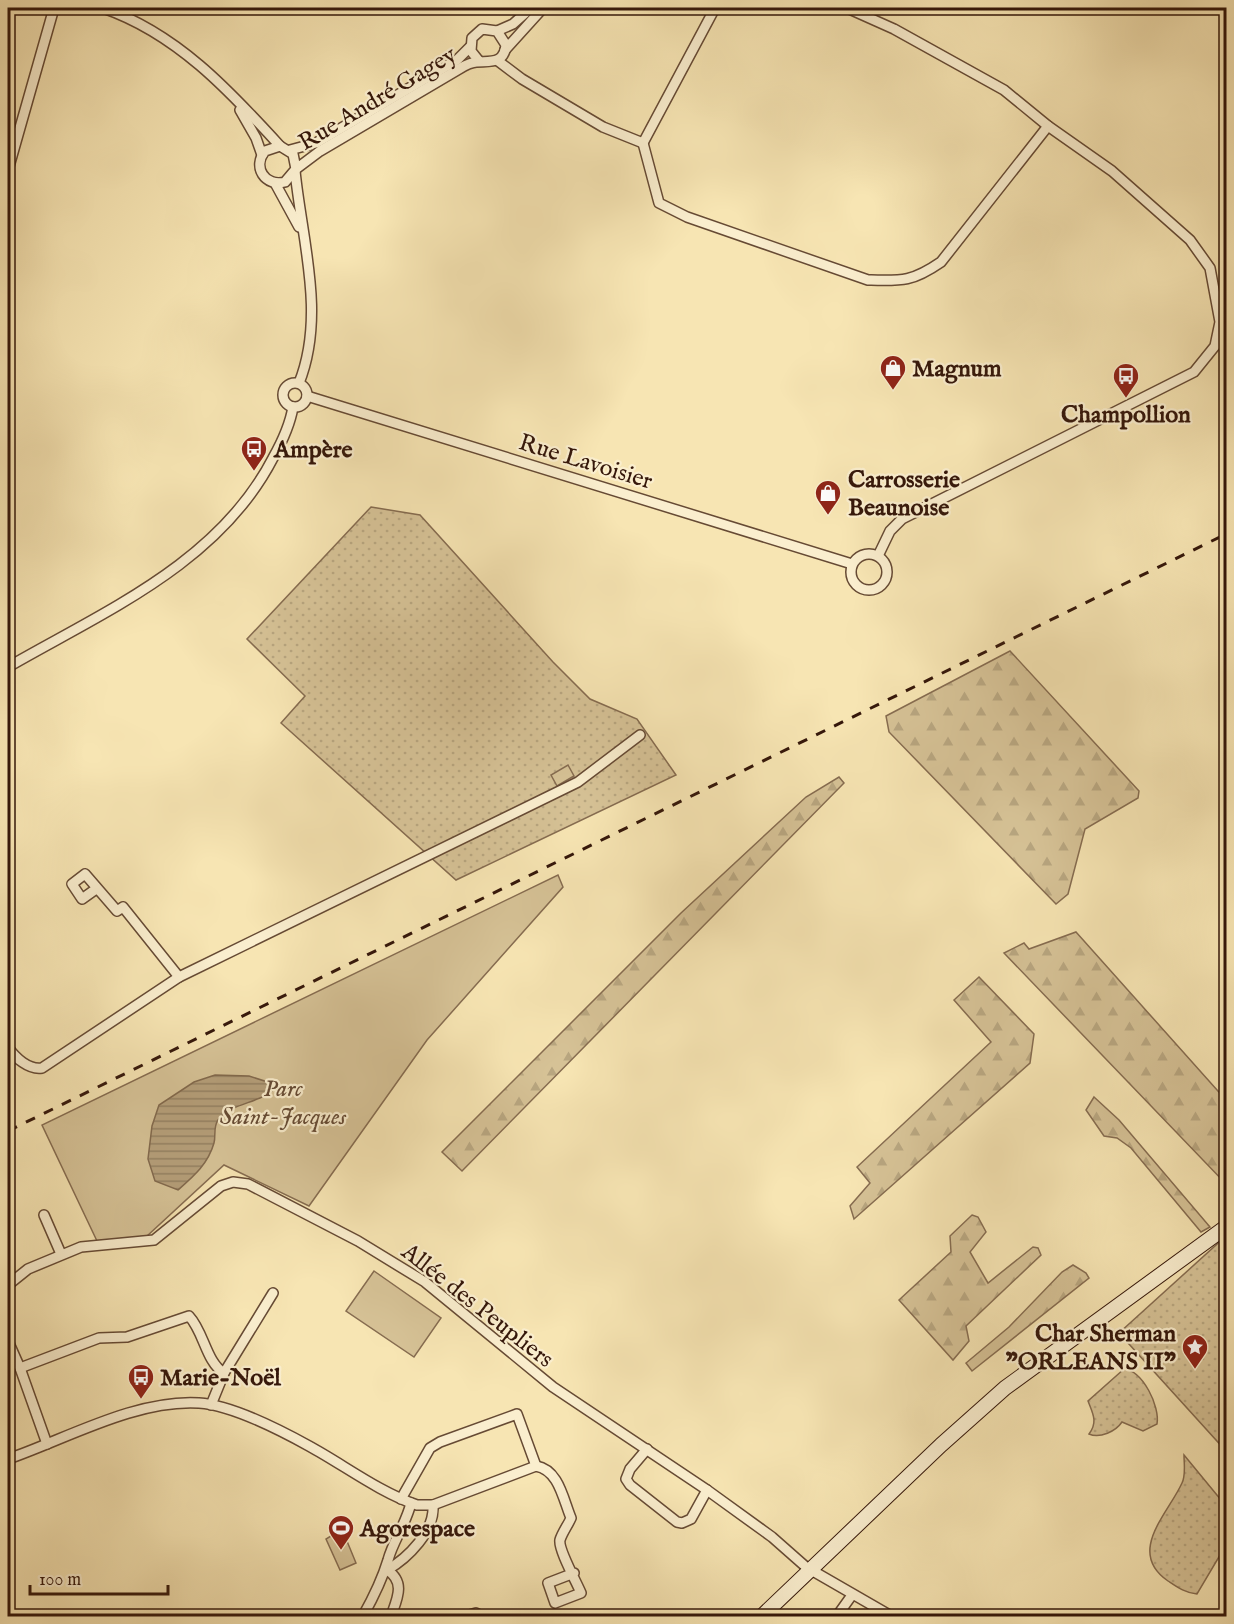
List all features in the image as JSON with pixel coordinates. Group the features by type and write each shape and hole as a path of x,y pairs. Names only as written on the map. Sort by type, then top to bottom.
{"main road":[{"path":"762,1617 941,1445 1005,1388 1227,1227"}],"street":[{"path":"8,170 54,8 59,8"},
{"path":"103,8 146,27 177,46 203,67 280,146 290,150 295,159 310,280 311,316 308,350 299,383"},
{"path":"497,31 513,24 531,8"},
{"path":"505,50 504,39 497,31 488,28 478,32 472,38 470,47 473,55 479,61 489,64 498,61 543,8"},
{"path":"715,8 643,143 659,203 687,218 868,280 897,281 920,277 941,262 1048,126"},
{"path":"846,8 894,29 1004,90 1048,126 1112,171 1199,250 1210,268 1220,322 1215,346 1202,365 1183,379 902,519 890,531 879,556"},
{"name":"Rue André Gagey","path":"290,150 316,143 457,60 470,47"},
{"name":"Rue André Gagey","path":"295,170 320,151 459,69 479,61"},
{"path":"498,61 516,75 603,127 643,143"},
{"path":"235,100 256,138 262,155 261,171 266,179 275,183 285,182 295,170"},
{"path":"262,155 269,148 280,146"},
{"path":"275,183 303,234"},
{"path":"8,667 153,583 203,548 233,518 260,481 278,448 293,407 304,403 307,396 305,388 299,383 291,383 282,392 283,400 293,407"},
{"name":"Rue Lavoisier","path":"307,396 852,564"},
{"path":"864,554 879,556 886,564 887,575 883,584 874,590 863,590 855,584 851,574 852,564 864,554"},
{"path":"8,1047 16,1059 38,1069 178,977 578,782 640,735"},
{"path":"96,889 117,911 123,907 178,977"},
{"name":"Allée des Peupliers","path":"8,1285 28,1269 61,1254 100,1243 139,1243 154,1240 220,1186 233,1182 248,1184 358,1241 415,1276 553,1388 707,1490 812,1570 891,1617"},
{"path":"44,1215 61,1254"},
{"path":"211,1405 224,1373 273,1293"},
{"path":"20,1368 99,1338 127,1337 189,1316 200,1328 215,1365 224,1373"},
{"path":"8,1341 10,1355 20,1368 46,1444"},
{"path":"8,1459 120,1417 159,1406 186,1403 211,1405 275,1428 401,1499 422,1506 536,1466 545,1467 555,1477 571,1518 559,1541 574,1573"},
{"path":"401,1499 430,1448 440,1442 517,1414 536,1466"},
{"path":"647,1449 627,1474 627,1482 677,1522 682,1523 691,1519 707,1490"},
{"path":"363,1617 387,1570 388,1561 405,1524 411,1503"},
{"path":"387,1570 411,1552 431,1521 433,1504"},
{"path":"387,1570 395,1575 399,1586 391,1617"},
{"path":"837,1617 852,1595"},
{"path":"466,1617 476,1613 482,1617"}],"green space":[{"path":"371,507 420,515 553,662 590,699 637,719 676,775 456,880 281,723 305,696 247,639"},
{"path":"1010,651 1139,791 1138,798 1085,829 1068,894 1056,904 889,732 886,716"},
{"path":"568,765 574,776 557,786 551,775"},
{"path":"839,777 844,783 462,1171 442,1152 681,913 806,797"},
{"name":"Parc Saint-Jacques","path":"558,875 563,887 427,1040 309,1206 224,1165 147,1236 97,1241 42,1125"},
{"path":"1076,932 1226,1100 1226,1184 1004,953 1024,943 1029,949"},
{"path":"979,977 1034,1034 1030,1063 854,1219 850,1206 870,1183 857,1167 991,1042 954,1000"},
{"path":"1094,1097 1119,1120 1210,1227 1201,1232 1131,1148 1117,1138 1104,1136 1086,1110"},
{"path":"972,1215 978,1217 986,1232 970,1252 988,1283 1033,1247 1038,1248 1041,1255 966,1326 969,1341 953,1360 899,1300 951,1252 950,1236"},
{"path":"1226,1236 1226,1451 1119,1333"},
{"path":"1073,1265 1086,1273 1089,1278 972,1371 966,1363 1009,1327 1062,1272"},
{"path":"374,1271 441,1318 414,1357 346,1311"},
{"path":"1124,1369 1138,1376 1149,1390 1156,1408 1157,1424 1143,1431 1122,1422 1107,1433 1098,1436 1089,1434 1094,1422 1088,1401"},
{"path":"1184,1455 1226,1506 1226,1545 1197,1594 1185,1591 1168,1581 1156,1570 1150,1558 1150,1545 1154,1533 1183,1480"},
{"name":"Agorespace","path":"342,1529 356,1563 340,1570 326,1539"}],"shaded area":[{"path":"215,1075 249,1076 277,1085 265,1096 231,1109 218,1120 214,1143 208,1157 195,1175 178,1190 155,1181 148,1159 152,1126 159,1105 194,1082"}],"railway":[{"path":"8,1131 1226,534"}],"place":[{"name":"Magnum","path":"893,391"},
{"name":"Champollion","path":"1126,399"},
{"name":"Ampère","path":"254,472"},
{"name":"Carrosserie Beaunoise","path":"828,516"},
{"name":"Char Sherman \"ORLEANS II\"","path":"1195,1370"},
{"name":"Marie-Noël","path":"141,1400"},
{"name":"Agorespace","path":"341,1551"}]}
